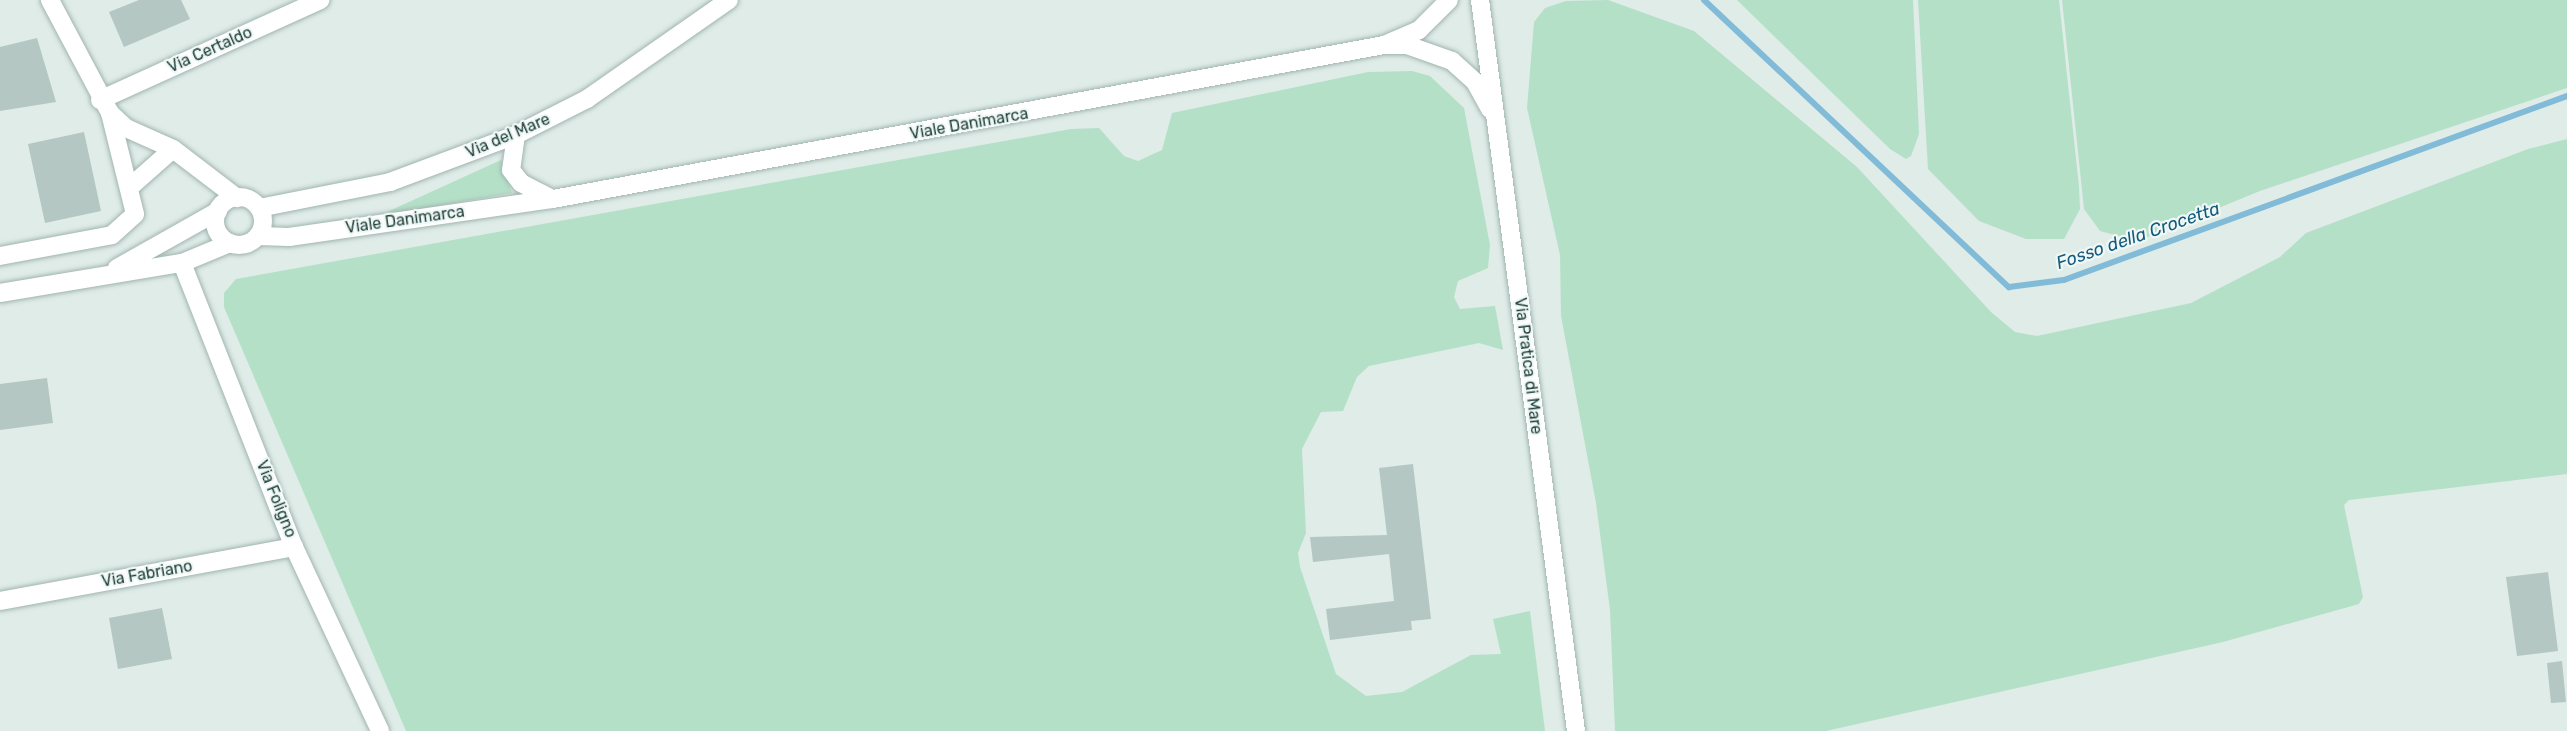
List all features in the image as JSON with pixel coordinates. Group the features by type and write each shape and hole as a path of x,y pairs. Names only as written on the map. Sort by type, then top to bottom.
{"street":[{"path":"0,256 112,235 135,214 130,187 105,106 50,0"},
{"name":"Via Certaldo","path":"105,106 320,0"},
{"name":"Via del Mare","path":"259,208 390,182 516,135 587,99 729,0"},
{"name":"Viale Danimarca","path":"1384,45 1419,30 1449,0"},
{"name":"Via Pratica di Mare","path":"1480,0 1576,731"},
{"name":"Viale Danimarca","path":"258,236 289,237 553,199 1384,45 1407,45 1452,61 1475,82 1495,118"},
{"path":"0,293 108,272 182,263 230,243 245,244 258,236 263,222 259,208 237,198 173,149 126,128 105,106"},
{"path":"516,135 511,170 521,183 553,199"},
{"path":"130,187 173,149"},
{"path":"108,272 167,245 237,198"},
{"path":"218,211 216,226 230,243"},
{"name":"Via Foligno","path":"182,263 294,547 380,731"},
{"name":"Via Fabriano","path":"0,601 294,547"}],"green space":[{"path":"1608,0 1694,31 1857,167 1991,312 2015,332 2037,336 2191,303 2280,257 2306,233 2528,149 2567,139 2567,474 2349,500 2344,505 2363,597 2359,604 2223,642 1826,731 1615,731 1610,610 1596,503 1561,316 1560,255 1527,108 1534,22 1545,8 1566,1"},
{"path":"1737,0 1913,0 1919,134 1911,156 1906,159 1890,149"},
{"path":"1918,0 2059,0 2080,209 2064,239 2026,239 1979,221 1928,169"},
{"path":"2062,0 2567,0 2567,88 2260,191 2138,241 2100,231 2084,209"},
{"path":"1412,71 1430,76 1464,108 1490,245 1488,268 1458,281 1454,297 1460,309 1495,306 1503,350 1479,343 1369,366 1357,377 1343,411 1321,412 1302,449 1306,533 1298,553 1300,567 1336,674 1366,696 1402,692 1471,655 1501,654 1493,619 1530,611 1545,731 406,731 224,307 224,293 236,279 1071,129 1099,128 1124,156 1138,161 1162,150 1172,113 1368,72"},
{"path":"501,160 512,193 376,217"}],"building":[{"path":"139,0 181,0 190,19 124,47 109,12"},
{"path":"37,38 56,102 0,111 0,47"},
{"path":"84,132 101,211 45,223 28,144"},
{"path":"47,378 53,423 0,430 0,384"},
{"path":"1413,464 1431,619 1411,621 1412,630 1330,640 1326,609 1394,601 1389,554 1313,562 1310,537 1387,535 1379,468"},
{"path":"2548,572 2558,651 2517,656 2506,577"},
{"path":"162,608 172,659 118,669 109,618"},
{"path":"2562,661 2566,702 2551,703 2547,663"}],"waterway":[{"name":"Fosso della Crocetta","path":"1704,0 2009,287 2064,280 2567,96"}]}
